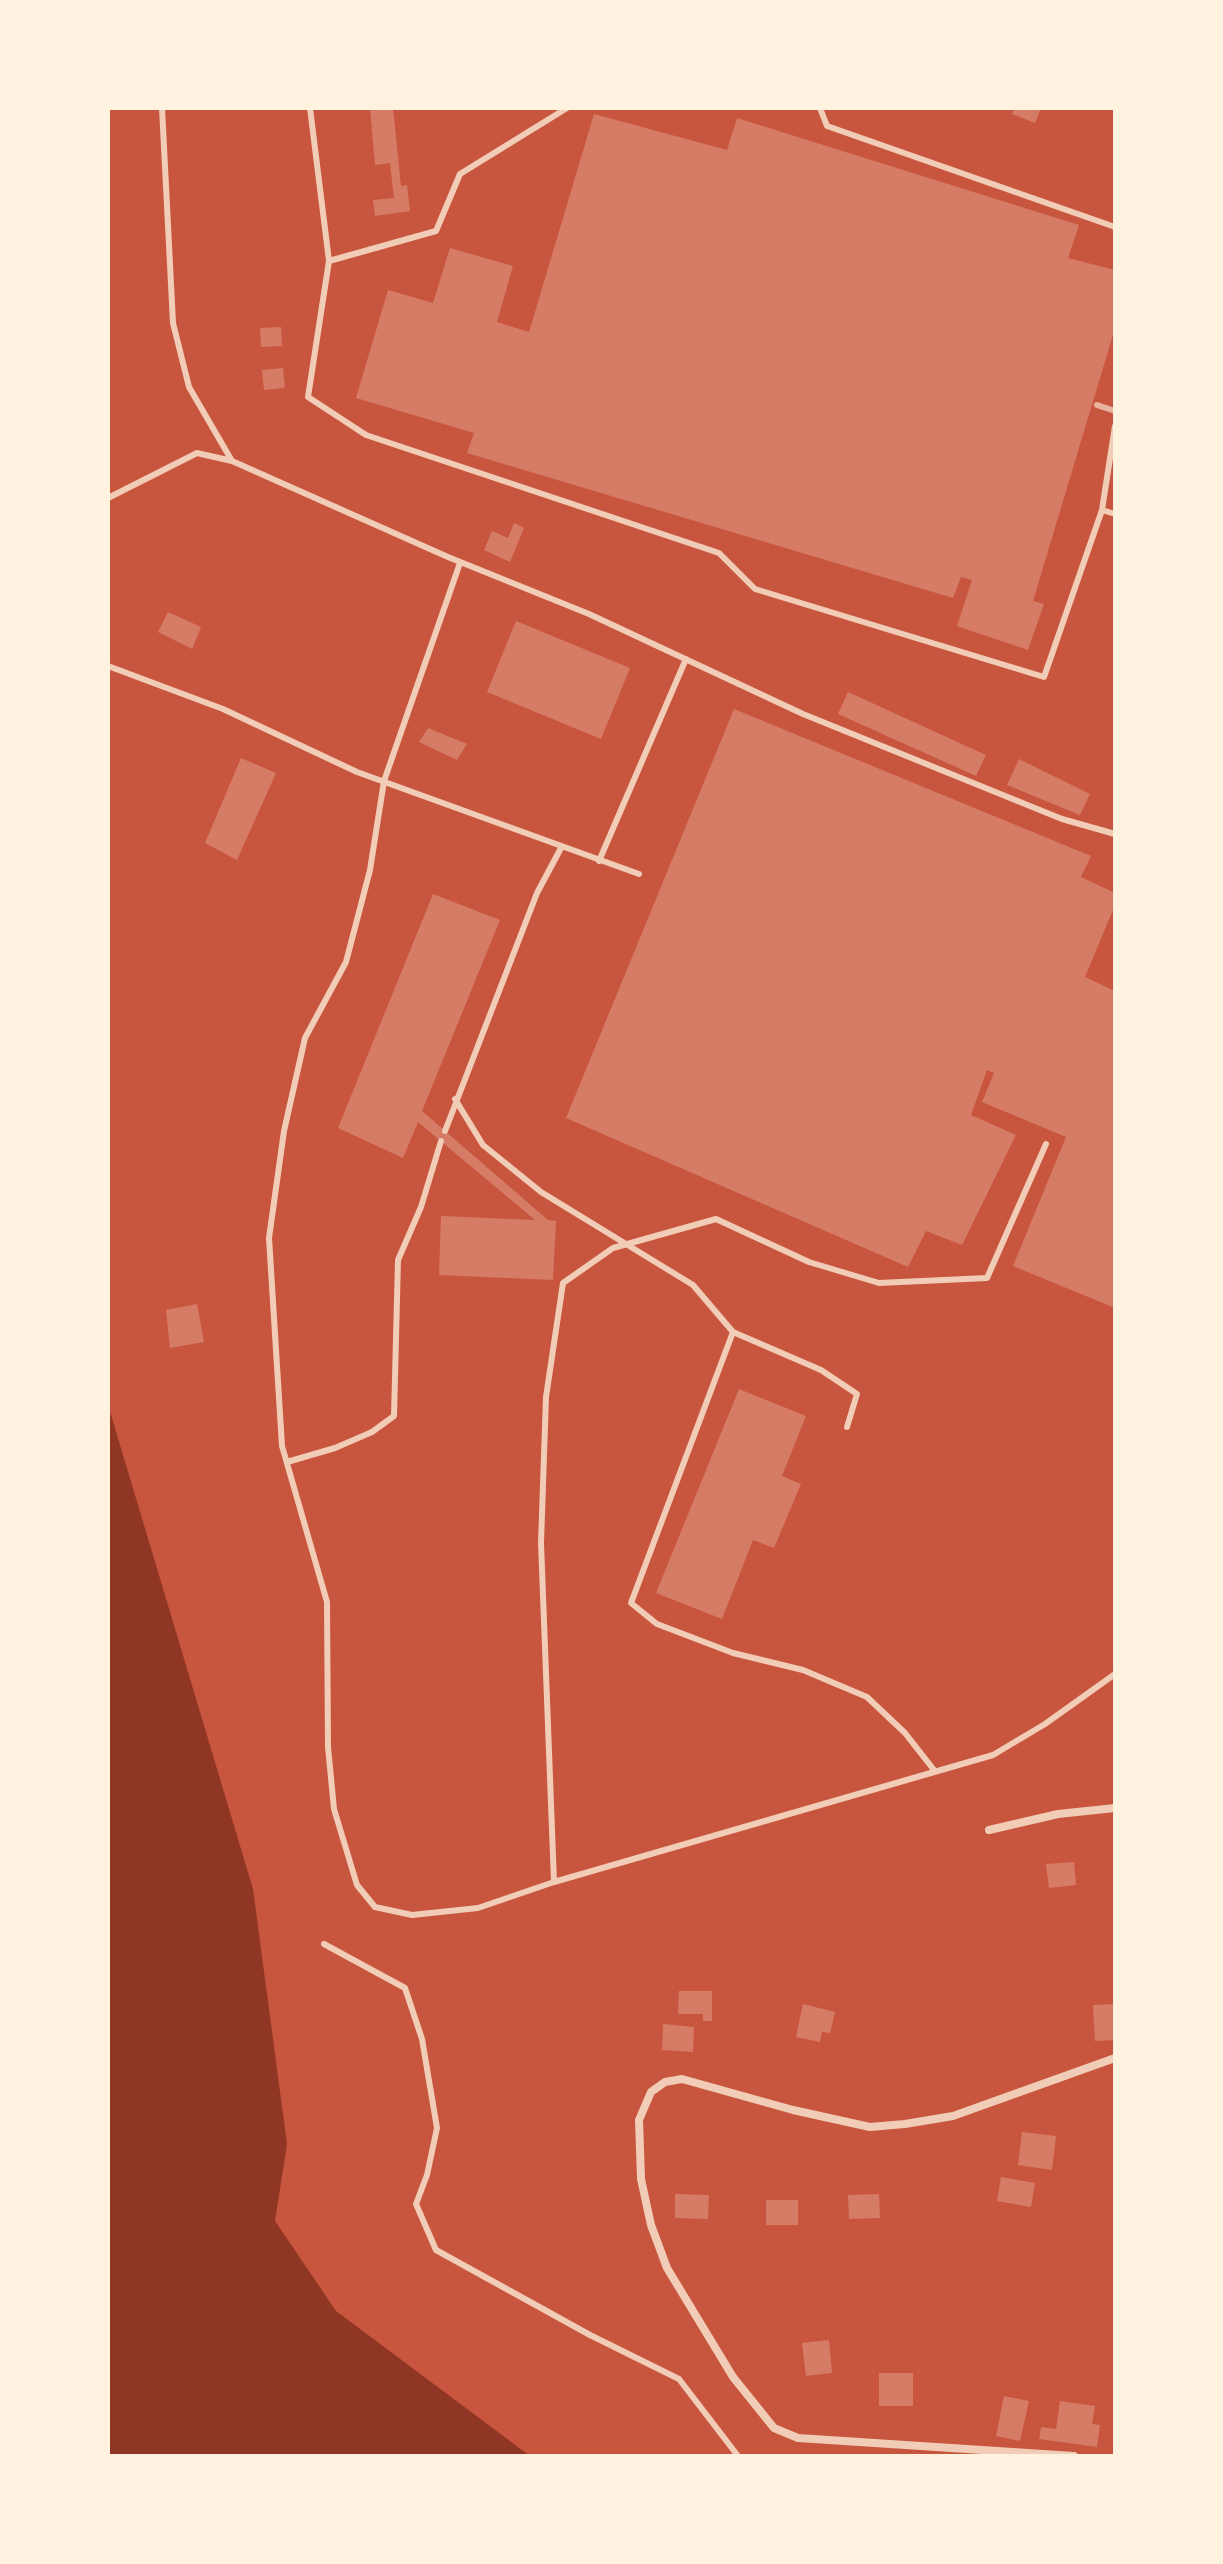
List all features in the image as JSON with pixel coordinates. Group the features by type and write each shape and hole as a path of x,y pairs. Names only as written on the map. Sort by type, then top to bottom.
{"street":[{"path":"989,1830 1058,1814 1115,1808"},
{"path":"1074,2456 798,2438 774,2428 733,2377 667,2268 651,2225 641,2179 639,2120 651,2092 665,2082 682,2079 870,2127 905,2124 953,2116 1115,2058"}],"lane":[{"path":"162,108 173,323 189,387 232,461"},
{"path":"310,108 329,261 308,397 366,435 719,553 755,589 1044,677 1102,510 1115,426"},
{"path":"329,261 436,231 460,174 567,108"},
{"path":"820,108 827,126 1115,227"},
{"path":"108,498 197,453 232,461 460,563 589,614 817,720 1062,819 1115,834"},
{"path":"1102,510 1115,514"},
{"path":"460,563 384,781 370,870 346,962 305,1038 284,1131 269,1238 282,1446 327,1602 328,1747 334,1809 357,1885 375,1907 412,1915 478,1908 554,1882 993,1755 1045,1724 1115,1674"},
{"path":"599,861 686,659"},
{"path":"108,666 223,709 357,772 639,874"},
{"path":"445,1131 537,893 561,848"},
{"path":"455,1099 483,1145 541,1192 693,1285 733,1332 821,1370 857,1394 847,1427"},
{"path":"287,1462 335,1448 372,1432 394,1416 398,1260 421,1207 441,1141"},
{"path":"554,1882 541,1543 546,1397 563,1283 613,1248 716,1219 809,1262 879,1283 987,1278 1046,1144"},
{"path":"733,1332 631,1603 657,1624 733,1653 803,1670 867,1697 905,1733 934,1770"},
{"path":"324,1944 405,1988 422,2039 437,2128 427,2175 416,2204 436,2250 590,2335 679,2379 738,2456"}],"shaded area":[{"path":"108,1405 253,1889 287,2144 275,2221 336,2311 530,2456 108,2456"}],"building":[{"path":"370,108 393,108 401,186 407,185 410,211 375,216 373,200 394,198 390,163 375,165"},
{"path":"1015,108 1041,108 1035,123 1012,114"},
{"path":"594,114 727,150 737,118 1079,225 1068,258 1115,270 1115,328 1033,601 1044,604 1028,650 957,626 972,580 961,577 953,598 467,453 474,433 356,398 388,290 433,303 450,248 513,266 497,322 529,332"},
{"path":"281,327 282,346 261,347 260,328"},
{"path":"283,368 285,388 264,390 262,370"},
{"path":"514,523 524,528 510,562 484,550 492,531 508,538"},
{"path":"168,612 201,627 192,649 158,632"},
{"path":"516,621 630,668 601,739 487,692"},
{"path":"848,692 986,755 976,776 838,714"},
{"path":"734,709 1091,856 1081,877 1115,893 1115,905 1085,977 1115,991 1115,1308 1013,1266 1066,1137 982,1102 994,1073 987,1070 971,1115 1016,1135 962,1245 926,1231 908,1267 566,1118"},
{"path":"428,728 467,744 457,760 419,742"},
{"path":"241,758 276,773 237,860 205,843"},
{"path":"1019,759 1090,794 1080,815 1007,785"},
{"path":"433,894 500,920 422,1111 548,1220 556,1221 553,1280 439,1275 441,1216 535,1220 418,1122 403,1158 338,1128"},
{"path":"197,1304 204,1342 170,1348 166,1310"},
{"path":"739,1389 806,1416 782,1476 801,1484 774,1548 753,1540 722,1619 656,1593"},
{"path":"1074,1862 1076,1885 1049,1888 1046,1864"},
{"path":"679,1991 712,1991 712,2021 703,2021 703,2014 678,2014"},
{"path":"803,2004 835,2012 830,2033 822,2032 820,2042 796,2037"},
{"path":"1115,2004 1115,2040 1095,2041 1093,2005"},
{"path":"663,2024 694,2027 693,2052 662,2050"},
{"path":"1022,2132 1056,2136 1052,2170 1018,2165"},
{"path":"1001,2177 1035,2183 1031,2207 997,2201"},
{"path":"675,2194 709,2195 708,2219 675,2218"},
{"path":"879,2194 880,2218 849,2219 848,2195"},
{"path":"766,2200 798,2200 798,2225 766,2225"},
{"path":"829,2340 832,2373 806,2376 802,2343"},
{"path":"879,2373 913,2373 913,2406 879,2406"},
{"path":"1004,2396 1029,2401 1020,2441 996,2436"},
{"path":"1060,2401 1095,2406 1092,2424 1100,2425 1097,2447 1039,2439 1041,2427 1056,2429"}],"railway":[{"path":"1097,405 1115,411"}]}
